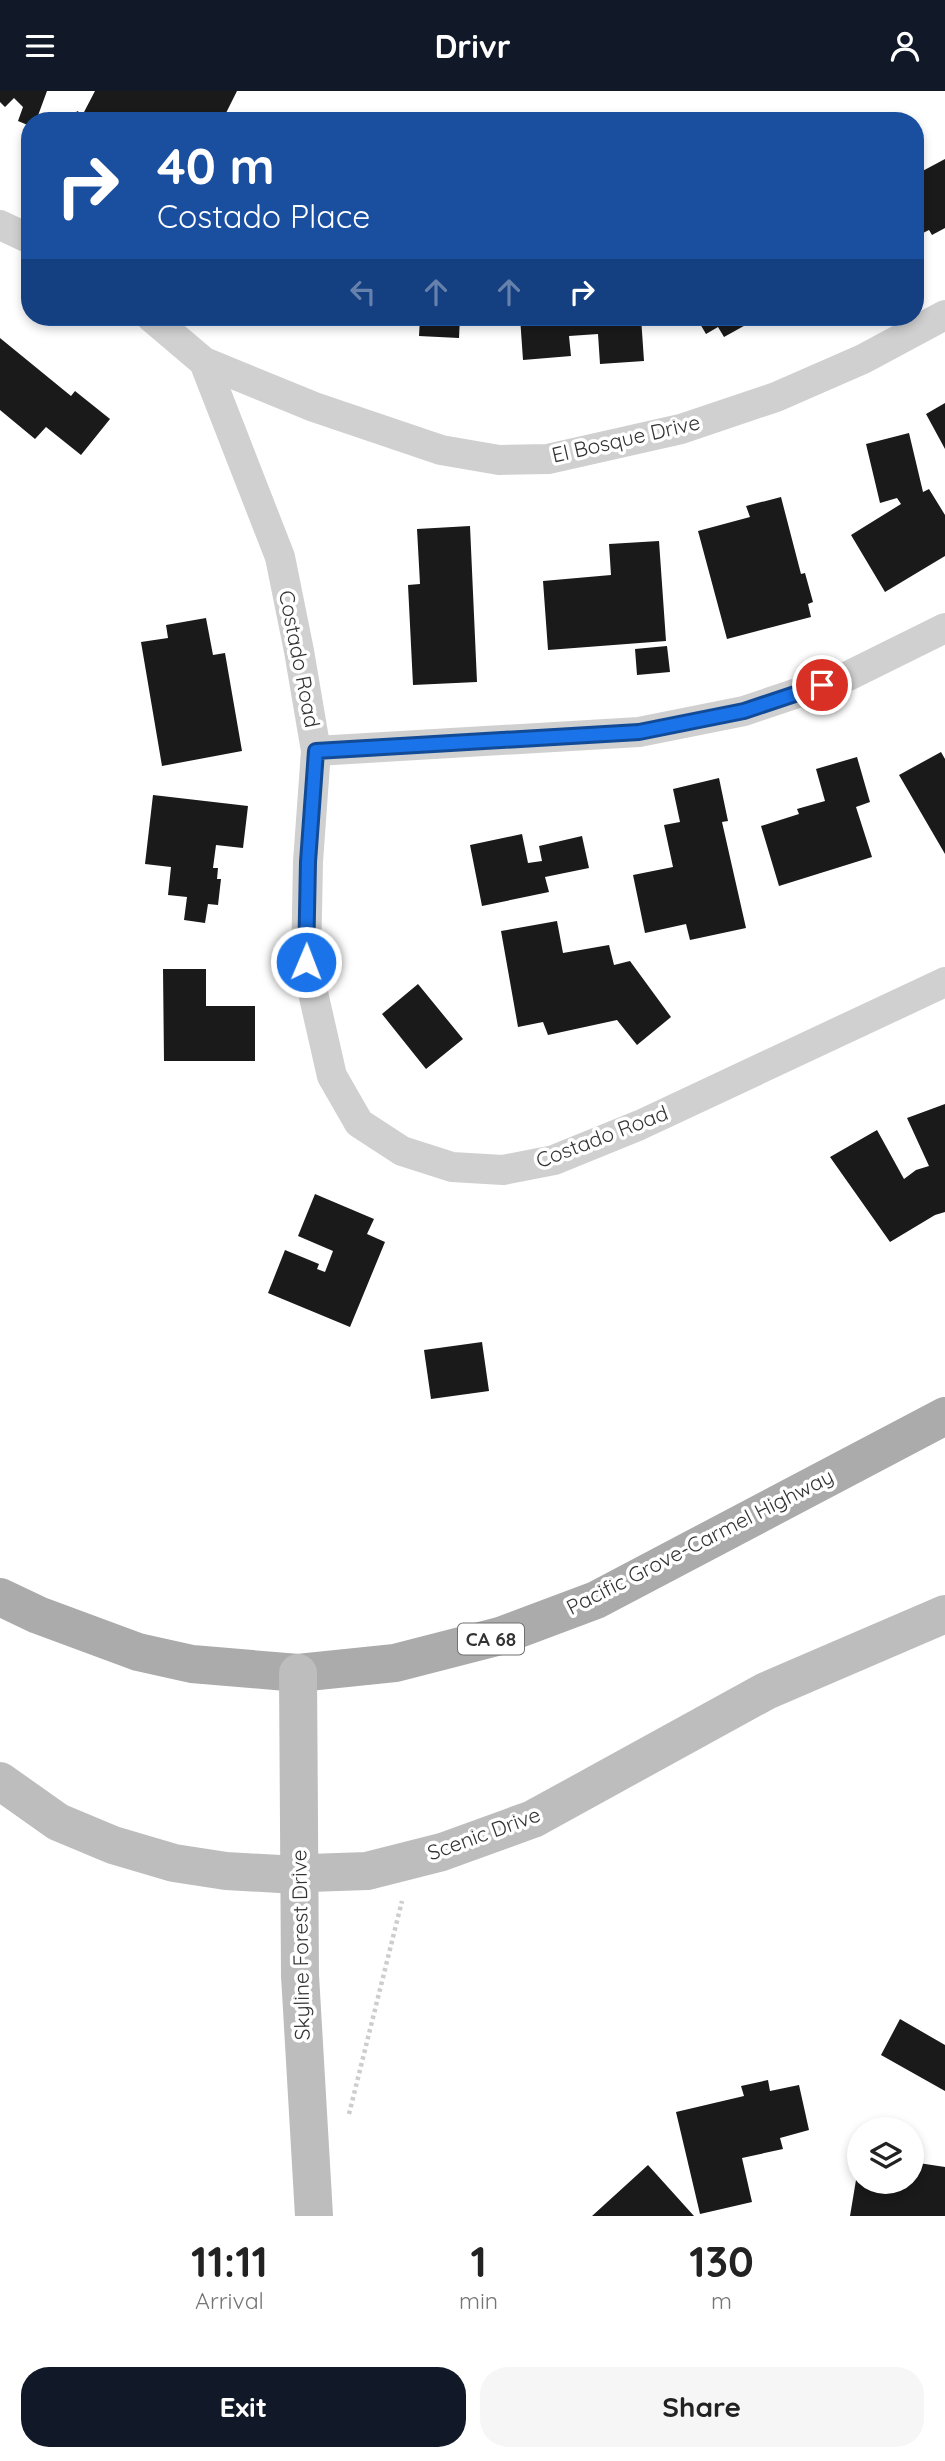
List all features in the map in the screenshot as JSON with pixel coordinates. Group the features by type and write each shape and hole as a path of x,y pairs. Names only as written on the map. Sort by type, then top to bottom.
{"main road":[{"name":"Pacific Grove-Carmel Highway","path":"0,1597 38,1615 138,1652 192,1664 298,1673 395,1663 500,1636 596,1600 945,1416"}],"street":[{"path":"0,225 21,235"},
{"name":"El Bosque Drive","path":"162,326 204,362 314,407 441,450 499,460 548,459 681,429 775,397 863,359 945,316"},
{"name":"Costado Road","path":"204,362 279,557 316,751 308,862 306,962 332,1076 359,1123 402,1151 452,1167 503,1170 554,1160 640,1125 945,982"},
{"path":"316,751 639,732 744,711 848,676 945,628"},
{"name":"Scenic Drive","path":"0,1781 58,1822 113,1845 174,1863 226,1871 280,1874 367,1871 442,1852 533,1819 766,1691 945,1614"},
{"name":"Skyline Forest Drive","path":"298,1673 300,1975 314,2216"}],"path":[{"path":"346,2124 412,1860"}],"building":[{"path":"0,91 47,91 39,112 21,112 23,107 14,98 5,107 0,102"},
{"path":"95,91 237,91 226,112 84,112"},
{"path":"945,159 945,228 932,235 929,230 924,232 924,170"},
{"path":"420,326 460,326 459,338 419,336"},
{"path":"521,326 642,326 644,361 600,364 598,334 569,336 571,356 523,360"},
{"path":"701,326 744,326 724,337 718,327 706,334"},
{"path":"0,338 71,396 75,391 110,419 81,455 46,427 35,439 0,410"},
{"path":"945,403 945,449 926,414"},
{"path":"909,433 923,492 929,489 945,515 945,556 885,592 851,535 901,504 897,498 880,503 866,444"},
{"path":"781,497 801,574 805,573 813,602 808,604 811,617 727,639 698,531 750,517 746,506"},
{"path":"470,526 477,682 413,685 408,585 420,584 417,529"},
{"path":"659,541 666,641 548,650 543,581 611,575 609,544"},
{"path":"206,618 213,655 225,653 242,751 162,766 141,642 168,638 166,625"},
{"path":"667,646 670,672 637,675 635,649"},
{"path":"941,752 945,759 945,854 899,775"},
{"path":"857,757 870,802 856,807 872,857 779,886 761,826 799,814 797,809 825,801 816,769"},
{"path":"719,778 728,821 722,822 746,928 690,940 686,924 645,933 633,875 673,867 664,825 680,822 673,789"},
{"path":"153,795 248,806 243,848 216,845 213,868 218,868 217,879 221,879 218,905 208,904 205,923 184,920 187,897 168,895 171,867 145,864"},
{"path":"522,834 528,863 542,861 539,846 582,836 589,868 545,877 549,892 482,906 470,845"},
{"path":"557,921 563,953 609,945 614,965 630,961 671,1017 637,1045 617,1020 548,1035 543,1022 518,1027 501,931"},
{"path":"163,969 206,969 206,1006 255,1006 255,1061 164,1061"},
{"path":"418,984 463,1039 426,1069 382,1014"},
{"path":"945,1104 945,1212 935,1215 890,1242 830,1157 877,1130 904,1179 916,1170 929,1166 907,1118"},
{"path":"315,1194 374,1219 367,1234 385,1242 350,1327 268,1293 285,1250 319,1264 317,1269 325,1272 333,1251 298,1236"},
{"path":"482,1342 489,1391 431,1399 424,1350"},
{"path":"900,2019 945,2045 945,2091 881,2055"},
{"path":"768,2080 770,2091 799,2085 809,2130 780,2138 783,2149 742,2158 752,2202 700,2214 676,2112 744,2096 741,2086"},
{"path":"924,2164 945,2167 945,2216 850,2216 854,2194 924,2194"},
{"path":"648,2165 694,2216 592,2216"}],"route":[{"path":"306,962 308,862 316,751 639,732 744,711 822,685"}]}
